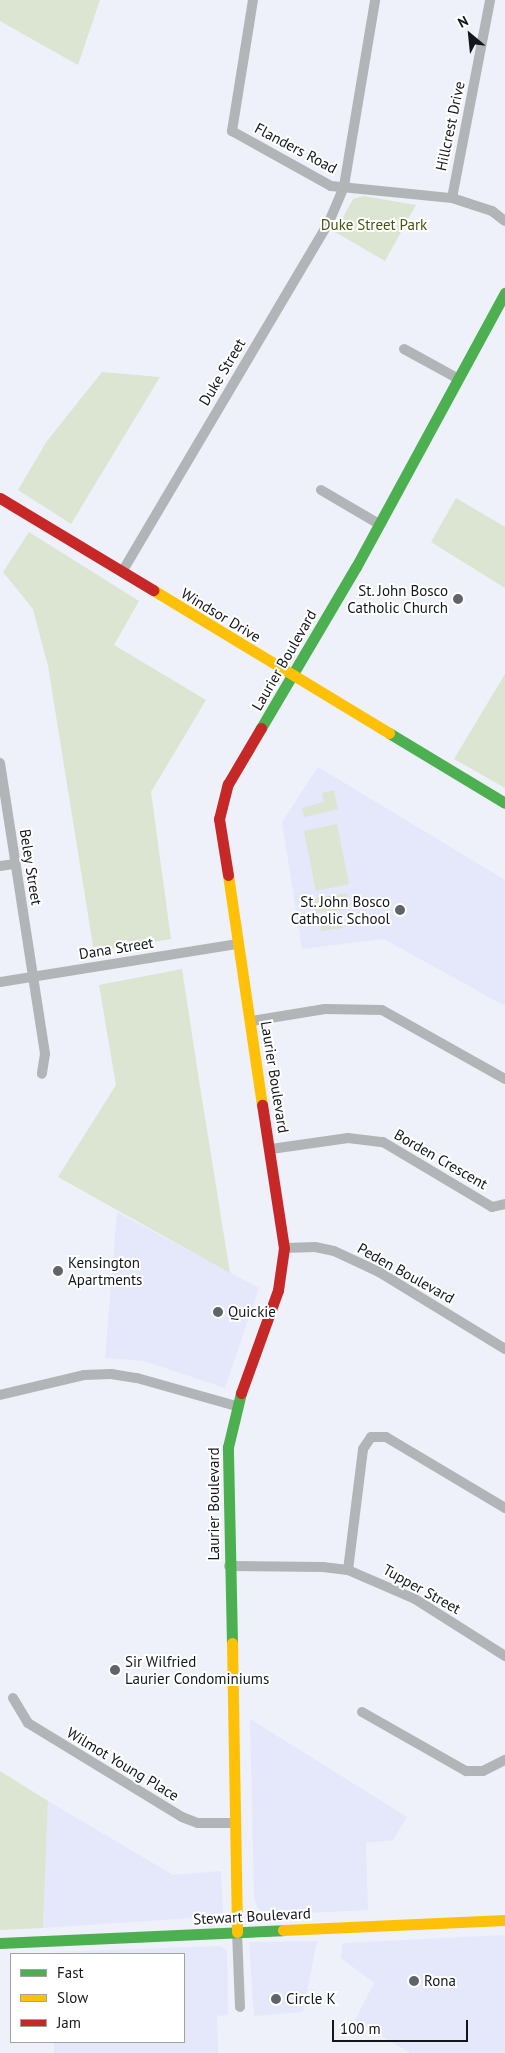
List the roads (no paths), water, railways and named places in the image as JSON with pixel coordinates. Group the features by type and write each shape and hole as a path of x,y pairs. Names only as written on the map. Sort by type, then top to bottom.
{"street":[{"name":"Flanders Road","path":"253,0 232,131 331,186 452,198 492,211 505,221"},
{"path":"344,186 375,0"},
{"name":"Hillcrest Drive","path":"452,198 490,0"},
{"name":"Duke Street","path":"122,572 329,222 344,186"},
{"name":"Laurier Boulevard","path":"237,1932 228,1447 236,1406 278,1290 284,1248 252,1021 219,819 228,784 293,676 379,524 457,378 503,301"},
{"path":"404,349 457,378"},
{"path":"321,490 379,524"},
{"name":"Windsor Drive","path":"0,498 505,803"},
{"name":"Beley Street","path":"0,763 45,1054 42,1074"},
{"path":"0,866 15,864"},
{"name":"Dana Street","path":"0,982 238,944"},
{"path":"252,1021 325,1009 382,1010 504,1075"},
{"name":"Borden Crescent","path":"271,1149 348,1138 383,1142 492,1207 505,1204"},
{"name":"Peden Boulevard","path":"284,1248 315,1247 334,1251 379,1272 505,1349"},
{"path":"0,1395 84,1375 111,1374 138,1378 236,1406"},
{"path":"348,1570 363,1449 371,1437 386,1436 505,1508"},
{"name":"Tupper Street","path":"229,1566 323,1567 348,1570 415,1599 505,1656"},
{"name":"Wilmot Young Place","path":"12,1698 28,1723 182,1817 198,1823 235,1823"},
{"path":"362,1712 466,1771 483,1771 505,1760"},
{"name":"Stewart Boulevard","path":"0,1943 505,1920"},
{"path":"237,1932 240,2006"}],"place":[{"name":"St. John Bosco Catholic Church","path":"458,599"},
{"name":"St. John Bosco Catholic School","path":"400,910"},
{"name":"Kensington Apartments","path":"58,1271"},
{"name":"Quickie","path":"218,1312"},
{"name":"Sir Wilfried Laurier Condominiums","path":"115,1670"},
{"name":"Rona","path":"414,1981"},
{"name":"Circle K","path":"276,1999"}],"park label":[{"name":"Duke Street Park","path":"374,225"}]}
